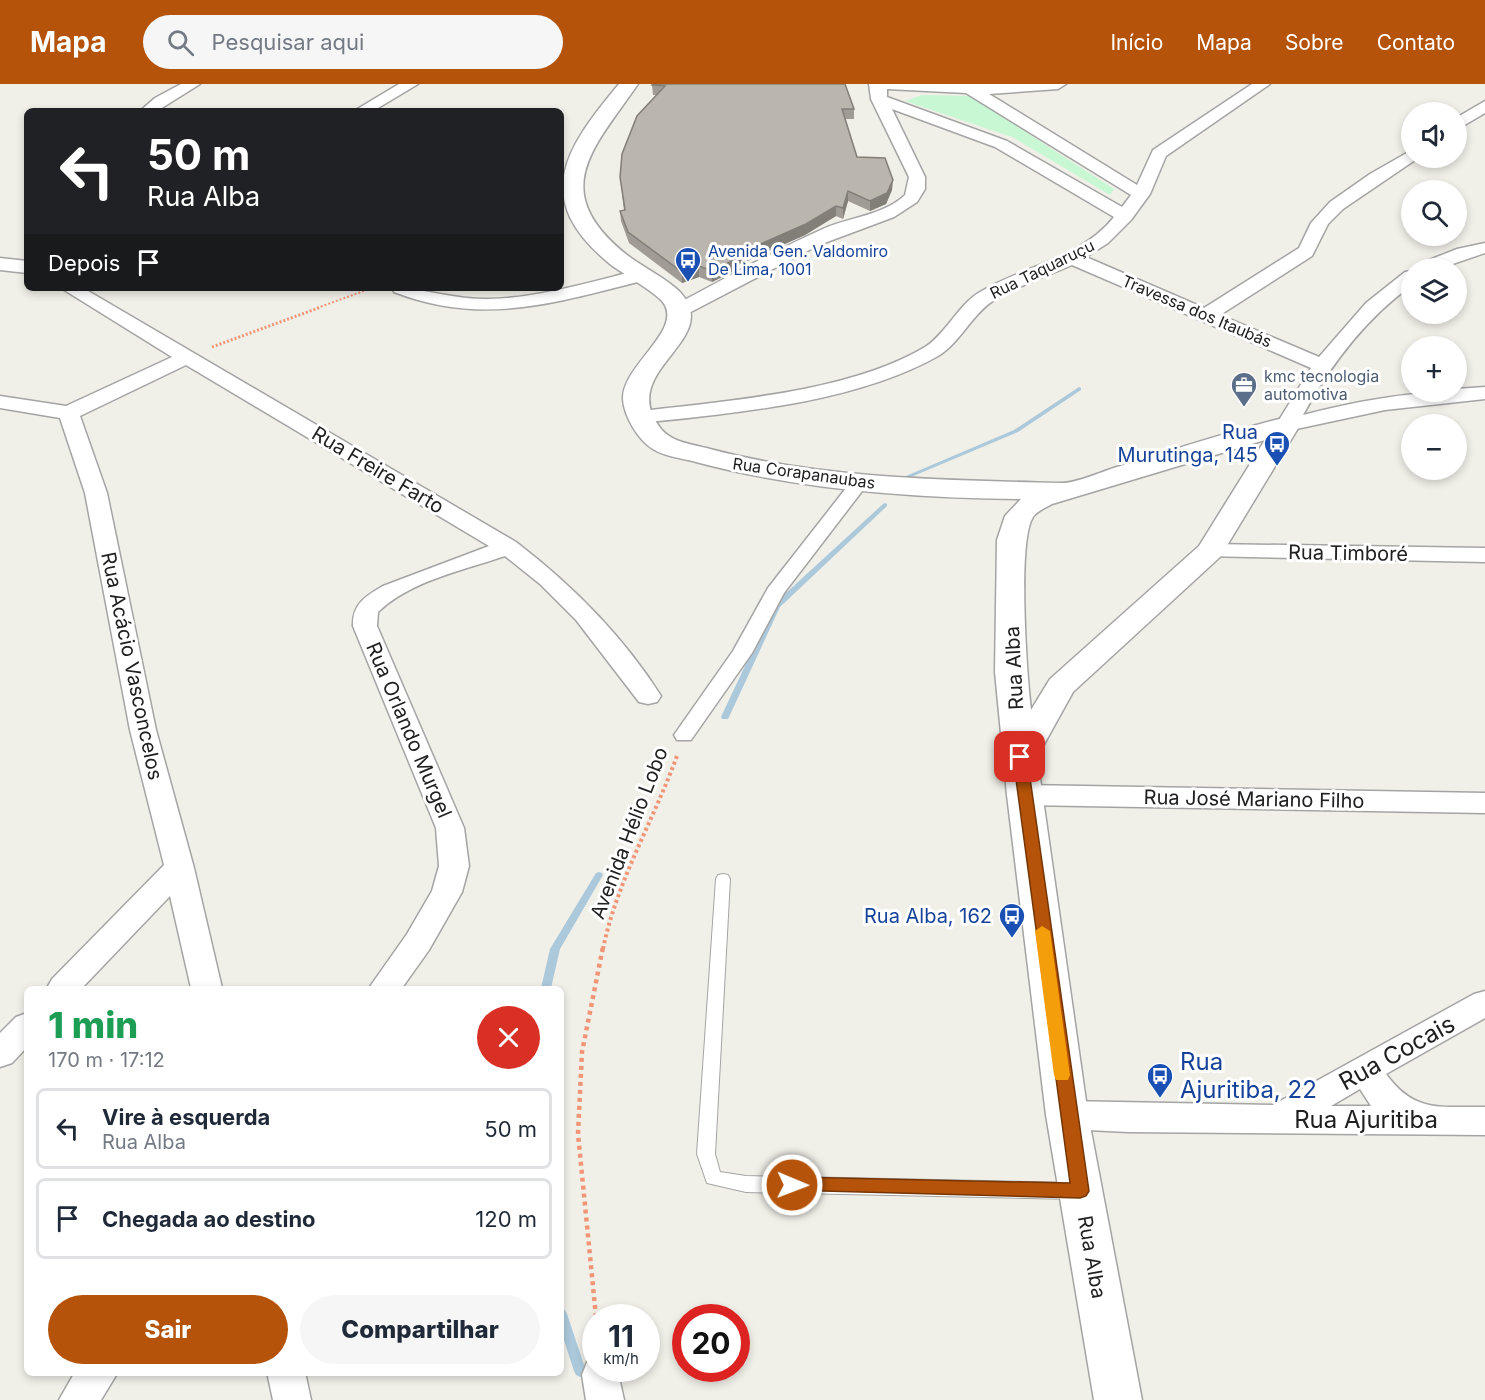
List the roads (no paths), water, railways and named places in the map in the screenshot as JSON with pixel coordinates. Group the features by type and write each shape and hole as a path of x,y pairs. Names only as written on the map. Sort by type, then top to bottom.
{"street":[{"path":"152,108 192,84"},
{"path":"367,108 410,84"},
{"path":"629,84 596,125 582,148 575,168 573,188 576,208 586,228 639,276 667,293 680,310 832,232 891,211 914,196 918,187 916,177 878,88"},
{"path":"594,182 600,149 612,125 646,84"},
{"path":"878,88 1028,89 1058,84"},
{"name":"Rua Taquaruçu","path":"641,417 738,406 811,393 906,364 934,350 986,297 1072,258 1102,239 1125,216 1141,194 1159,153 1262,84"},
{"path":"878,88 1001,144 1125,216"},
{"path":"972,90 1141,194"},
{"path":"1467,118 1485,106"},
{"path":"1206,315 1306,252 1321,222 1339,205 1401,163"},
{"path":"602,213 610,251"},
{"path":"1454,258 1485,248"},
{"name":"Travessa dos Itaubás","path":"1072,258 1321,365"},
{"path":"0,264 24,267"},
{"path":"1467,266 1485,266"},
{"path":"409,291 434,301 460,305 492,304 526,301 639,276"},
{"path":"1020,757 1062,686 1210,551 1321,365 1364,314 1401,283"},
{"name":"Rua Freire Farto","path":"75,291 508,547 549,579 585,615 648,696"},
{"name":"Rua Corapanaubas","path":"680,310 681,319 676,332 641,372 635,388 641,417 661,442 721,461 760,470 926,488 994,492 1063,490"},
{"path":"0,402 69,413 188,357"},
{"path":"1309,384 1361,406"},
{"path":"1011,540 1019,516 1028,506 1063,490 1235,440 1280,437 1361,406 1437,396 1485,393"},
{"name":"Rua Acácio Vasconcelos","path":"69,413 96,493 143,730 179,868 206,986"},
{"path":"684,735 742,653 775,592 861,482"},
{"name":"Rua Corapanaubas","path":"926,488 984,508 1011,540"},
{"name":"Rua Alba","path":"1011,540 1011,672 1024,795 1067,1115 1118,1400"},
{"name":"Rua Orlando Murgel","path":"386,986 418,942 447,892 454,866 450,828 365,626 364,615 377,598 389,591 508,547"},
{"name":"Rua Timboré","path":"1210,551 1485,555"},
{"path":"1011,672 1038,686 1062,686"},
{"name":"Rua José Mariano Filho","path":"1024,795 1485,803"},
{"path":"65,986 179,868"},
{"name":"Rua Cocais","path":"1277,1120 1485,1003"},
{"path":"0,1054 24,1029"},
{"path":"1365,1071 1385,1099 1420,1121"},
{"name":"Rua Ajuritiba","path":"1067,1115 1277,1120 1485,1121"},
{"path":"78,1400 96,1376"},
{"path":"287,1376 292,1400"}],"lane":[{"path":"723,879 705,1154 713,1178 746,1184 1080,1191"}],"waterway":[{"path":"909,476 1016,431 1079,389"},
{"path":"725,717 777,606 885,505"},
{"path":"546,986 555,949 599,875"},
{"path":"564,1323 580,1371"}],"place":[{"name":"Avenida Gen. Valdomiro De Lima, 1001","path":"688,283"},
{"name":"kmc tecnologia automotiva","path":"1244,408"},
{"name":"Rua Murutinga, 145","path":"1277,467"},
{"name":"Rua Alba, 162","path":"1012,939"},
{"name":"Rua Ajuritiba, 22","path":"1160,1099"}]}
